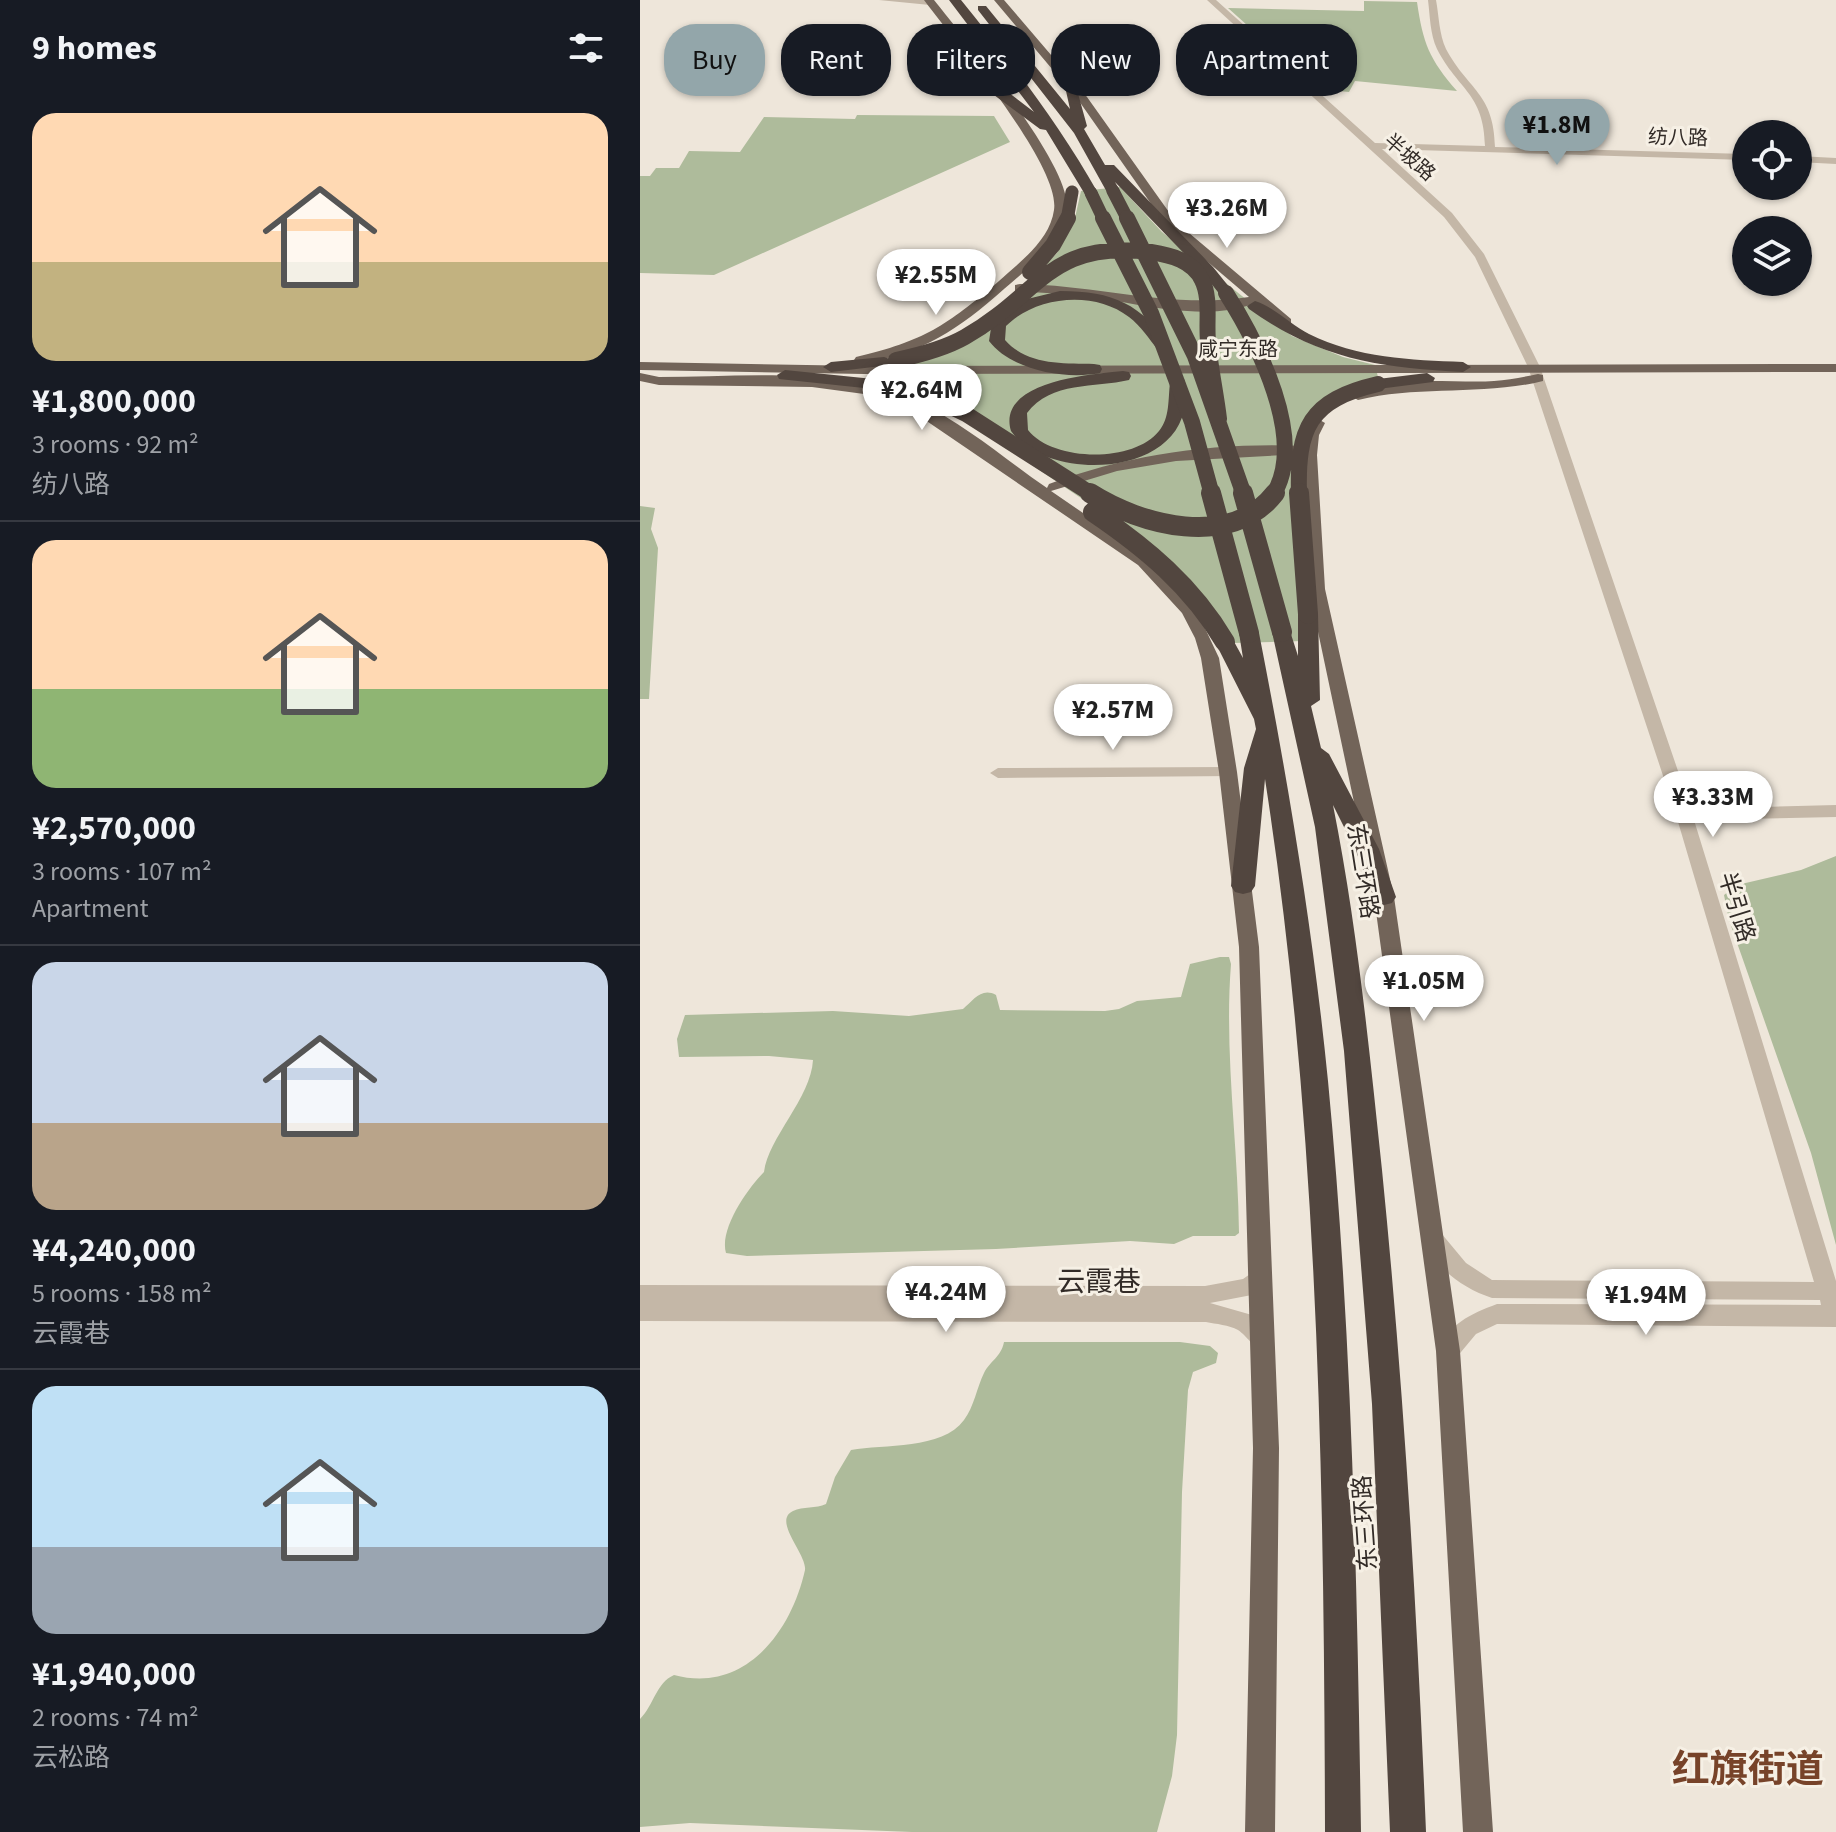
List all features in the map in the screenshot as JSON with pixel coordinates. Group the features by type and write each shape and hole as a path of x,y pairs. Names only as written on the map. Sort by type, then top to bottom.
{"highway":[{"name":"东三环路","path":"955,0 1030,94 1065,147 1120,247 1164,347 1207,474 1237,638 1268,725 1303,956 1330,1316 1339,1489 1343,1832"},
{"name":"东三环路","path":"975,0 1048,88 1084,139 1159,277 1219,419 1243,491 1309,739 1337,893 1375,1231 1398,1547 1408,1832"},
{"path":"1004,96 1054,132"},
{"path":"1075,96 1084,139 1232,292 1256,302 1301,337 1344,355 1388,364 1463,367"},
{"path":"890,361 953,336 1030,271 1063,232 1070,214 1072,192 1065,147"},
{"path":"791,375 890,361 936,350 967,336 1041,275 1069,259 1110,250 1153,252 1187,264 1204,283 1207,342 1219,419"},
{"path":"791,375 874,384 937,400 966,414 1124,513 1172,525 1229,521 1254,511 1271,499 1281,480 1284,459 1280,419 1267,370 1232,292"},
{"path":"1102,369 1038,364 1015,357 1003,349 996,339 996,330 1007,315 1036,302 1068,297 1099,299 1129,309 1164,347"},
{"path":"1123,376 1070,383 1030,399 1019,412 1017,426 1023,438 1044,452 1088,459 1136,452 1166,435 1173,421 1178,383"},
{"path":"1384,897 1355,825 1309,739 1308,614 1299,460 1303,431 1313,414 1327,403 1378,384 1442,377"},
{"path":"874,384 937,408 1144,548 1237,638"},
{"path":"1243,886 1255,768 1268,725"}],"main road":[{"path":"999,0 1051,60"},
{"path":"929,1 947,24"},
{"path":"759,366 850,361 906,350 951,329 1041,249 1055,226 1062,202 1059,189 1002,96"},
{"path":"1080,96 1158,209 1256,302 1297,330 1358,353 1398,359 1497,360 1536,372"},
{"path":"998,289 1058,288 1169,306 1256,302"},
{"name":"咸宁东路","path":"640,366 759,366 791,375 932,377 1442,377 1536,372 1836,368"},
{"name":"咸宁东路","path":"791,375 1463,367 1536,372 1836,378"},
{"path":"1478,1832 1448,1351 1384,897 1318,598 1310,450 1313,430 1324,416 1340,404 1368,393 1404,386 1512,385 1536,372"},
{"path":"640,376 659,381 791,375 861,389 909,404 1043,491 1144,562 1189,611 1203,638 1210,658 1228,772 1249,947 1266,1448 1260,1832"},
{"path":"846,380 932,377"},
{"path":"1043,491 1095,472 1161,457 1310,450"}],"street":[{"path":"883,0 929,1"},
{"name":"半坡路","path":"1211,0 1448,215 1465,234 1480,256 1536,372"},
{"path":"1432,0 1442,50 1478,94 1489,113 1490,147"},
{"name":"纺八路","path":"1370,146 1490,147 1732,156"},
{"path":"1812,160 1836,161"},
{"name":"半引路","path":"1536,372 1684,815 1836,1316"},
{"path":"998,773 1228,772"},
{"path":"1684,815 1836,811"},
{"path":"1433,1239 1454,1268 1472,1283 1492,1289 1828,1291"},
{"name":"云霞巷","path":"640,1294 1205,1295 1249,1287 1260,1276"},
{"name":"云霞巷","path":"640,1311 1206,1312 1244,1322 1262,1339"},
{"path":"1448,1351 1457,1335 1475,1322 1497,1314 1836,1316"}],"green space":[{"path":"1364,1 1417,2 1429,50 1457,91 1357,81 1357,24 1246,24 1228,8 1364,11"},
{"path":"857,115 994,116 1010,142 714,275 640,273 640,176 650,176 656,168 679,168 689,151 740,152 764,117 855,119"},
{"path":"1120,187 1162,232 1292,336 1343,357 1375,365 1379,381 1315,408 1303,641 1233,643 1146,542 986,434 906,385 877,379 883,367 950,349 1057,253 1074,222 1081,191"},
{"path":"640,506 655,508 651,529 658,548 649,699 640,699"},
{"path":"1836,856 1836,1245 1811,1153 1729,920 1724,895 1737,885 1801,870"},
{"path":"1229,957 1231,964 1230,1065 1239,1233 1235,1236 1193,1236 1174,1244 1130,1241 996,1249 747,1256 726,1253 725,1243 731,1221 743,1198 764,1172 773,1146 805,1089 813,1060 769,1056 679,1057 677,1039 685,1015 833,1011 909,1016 963,1009 986,993 996,995 1000,1010 1105,1011 1137,1001 1181,997 1190,964"},
{"path":"1004,1342 1180,1342 1210,1346 1218,1353 1216,1363 1193,1372 1188,1390 1182,1492 1177,1735 1172,1776 1157,1832 912,1832 690,1823 640,1827 640,1719 659,1689 674,1675 699,1679 743,1667 776,1636 788,1616 805,1570 788,1530 788,1516 797,1509 826,1504 835,1477 851,1450 912,1444 954,1430 967,1415 984,1373"}],"district":[{"name":"红旗街道","path":"1748,1769"}]}
